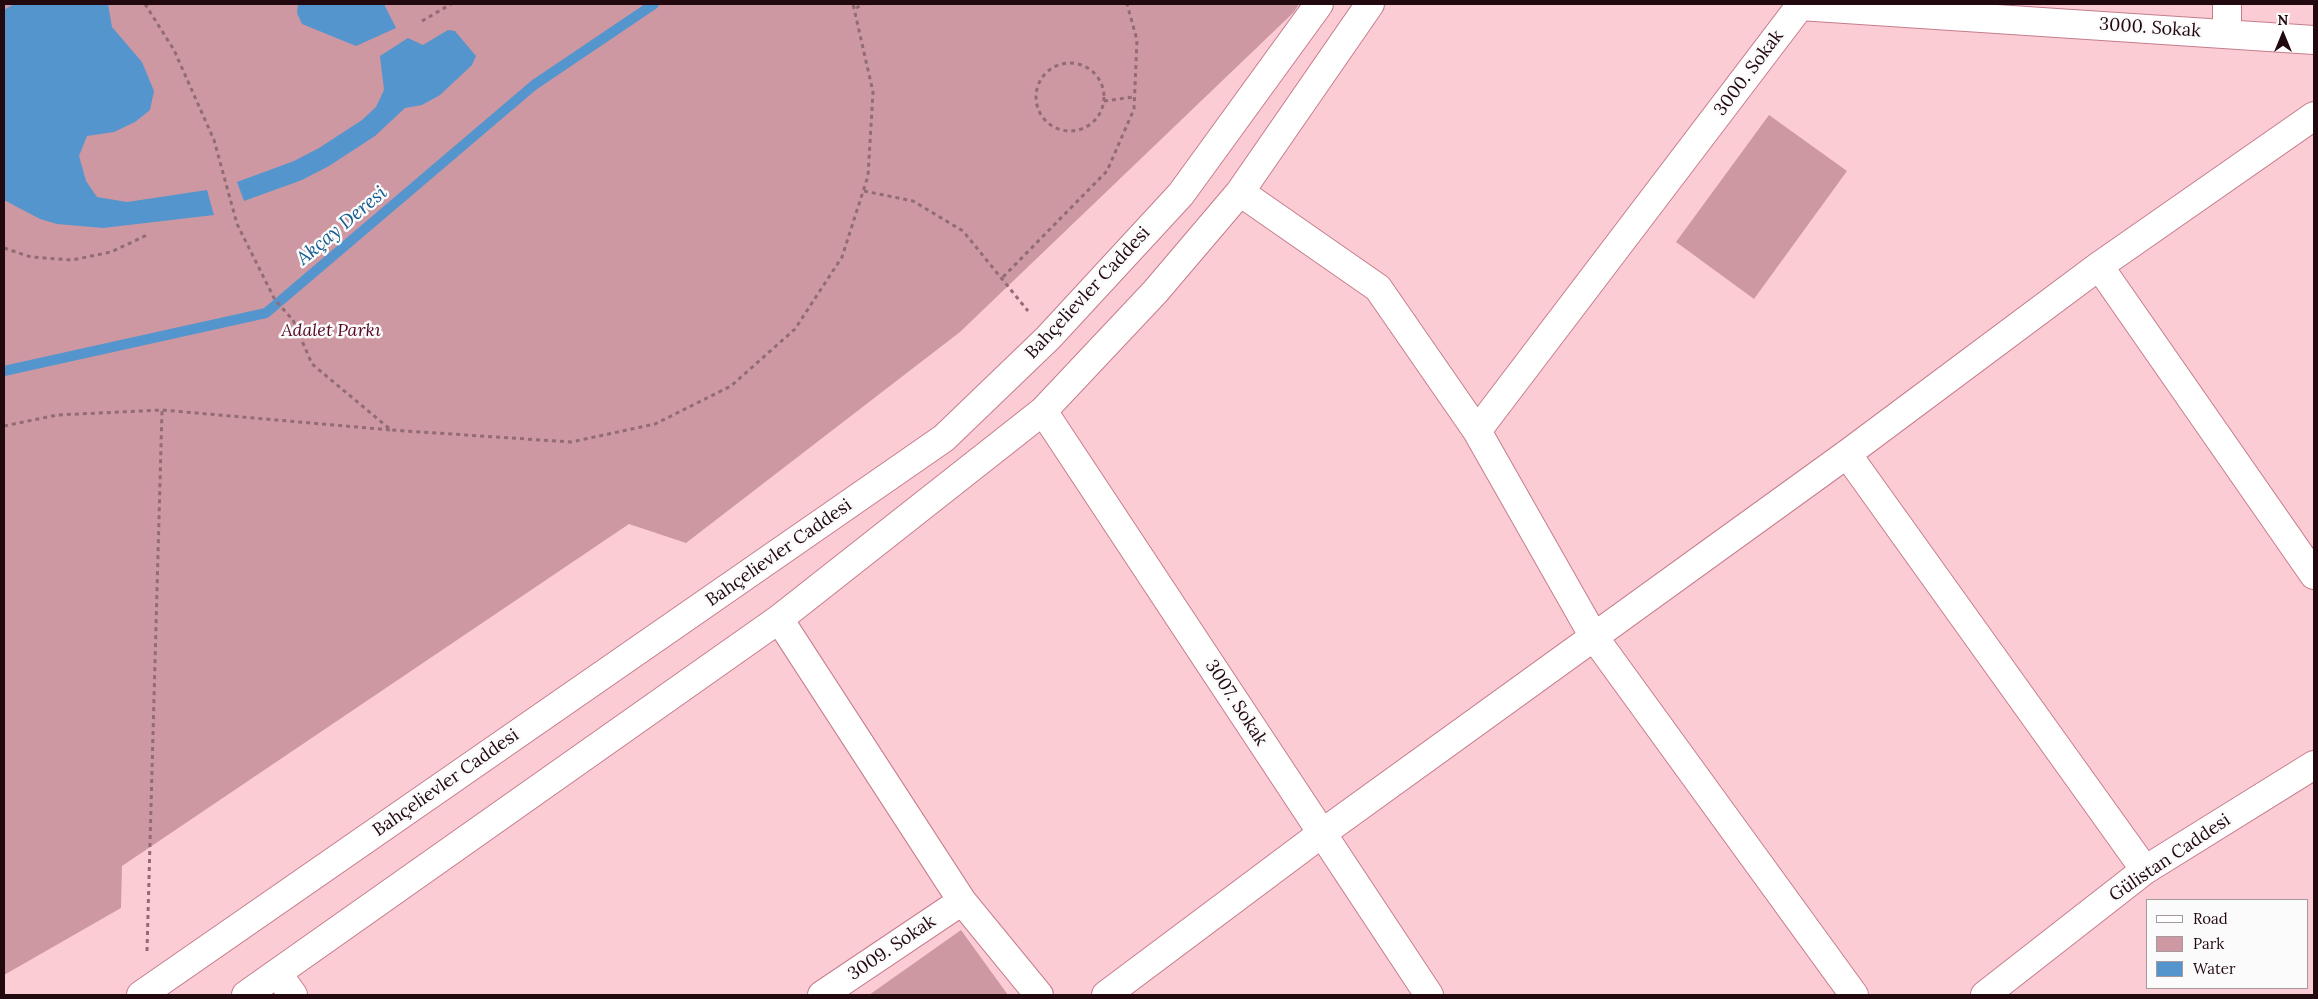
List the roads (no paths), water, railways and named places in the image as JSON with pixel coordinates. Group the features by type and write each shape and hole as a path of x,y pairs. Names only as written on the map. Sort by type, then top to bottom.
{"street":[{"name":"Bahçelievler Caddesi","path":"143,993 944,438 1048,338 1181,194 1320,4"},
{"path":"246,995 285,985 779,619 1043,411 1155,292 1240,192 1370,4"},
{"path":"2227,4 2227,33"},
{"name":"3000. Sokak","path":"1477,431 1800,6 2314,40"},
{"path":"1106,995 1321,834 1847,454 2099,266 2314,116"},
{"path":"1240,192 1378,288 1477,431 1594,636 1854,995"},
{"path":"2099,266 2314,575"},
{"name":"3007. Sokak","path":"1043,411 1321,834 1430,995"},
{"path":"1847,454 2146,870"},
{"path":"779,619 962,901 1039,995"},
{"name":"Gülistan Caddesi","path":"1985,995 2146,870 2314,765"},
{"name":"3009. Sokak","path":"822,995 962,901"}],"water":[{"path":"14,4 108,4 112,27 142,62 154,91 150,110 135,122 114,132 87,136 79,156 86,181 97,197 127,202 207,190 214,215 103,228 57,224 40,219 4,200 4,10"},
{"path":"298,4 384,4 396,28 356,46 302,24 297,13"},
{"path":"448,30 455,31 476,56 472,65 440,95 422,105 405,108 375,136 329,166 302,180 244,201 237,182 294,161 319,148 362,120 376,107 384,90 380,56 408,38 423,45"}],"waterway":[{"name":"Akçay Deresi","path":"4,371 266,313 534,85 654,4"}],"park label":[{"name":"Adalet Parkı","path":"331,331"}]}
